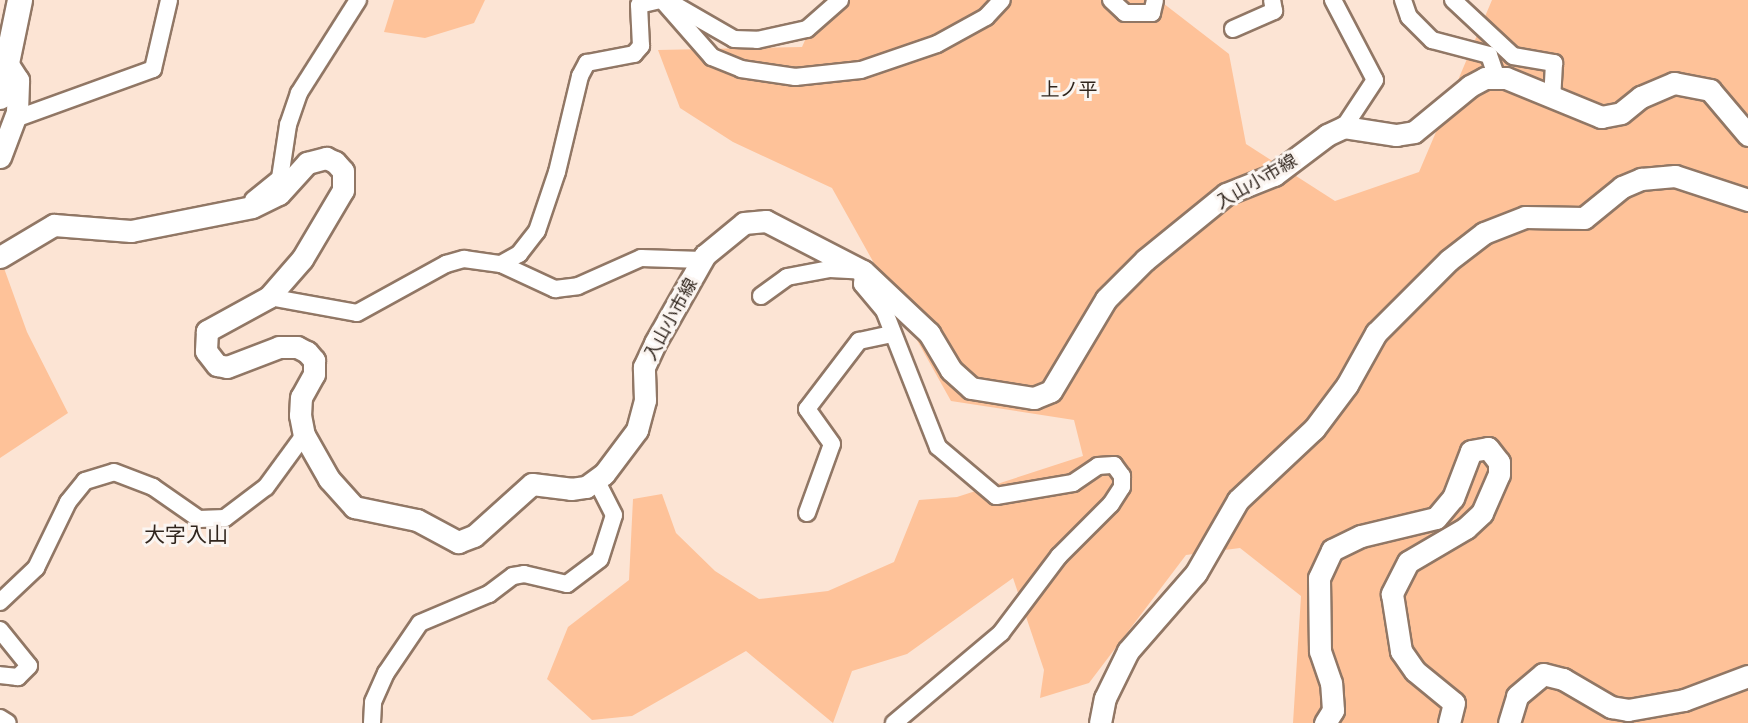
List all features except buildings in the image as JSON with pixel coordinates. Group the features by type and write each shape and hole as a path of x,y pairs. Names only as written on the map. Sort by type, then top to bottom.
{"main road":[{"path":"0,97 20,0"},
{"path":"0,158 15,119 18,79 7,63"},
{"path":"1344,127 1395,135 1414,132 1469,86 1497,78 1601,117 1621,113 1641,97 1674,83 1710,90 1748,135"},
{"name":"入山小市線","path":"596,480 637,430 645,400 644,367 702,260 723,236 756,220 863,271 929,332 951,370 971,388 1034,397 1051,391 1105,299 1145,260 1226,194 1274,175 1344,127"},
{"path":"0,257 54,225 131,232 252,207 279,194 307,163 326,158 343,171 344,190 318,235 269,297 216,323 206,331 206,351 217,365 227,367 279,347 297,347 307,352 314,360 314,374 301,397 304,435 329,479 354,507 417,520 458,542 474,536 502,506 532,484 571,489 596,480"},
{"path":"1100,723 1105,698 1128,652 1196,573 1238,500 1314,429 1347,385 1376,333 1449,260 1484,233 1525,217 1584,218 1622,187 1641,179 1675,176 1748,200"},
{"path":"1325,723 1333,710 1331,682 1320,650 1319,578 1332,550 1361,536 1436,518 1453,498 1471,451 1488,449 1499,462 1499,474 1482,513 1466,528 1408,562 1392,594 1401,651 1415,671 1454,703 1449,723"},
{"path":"1509,723 1517,696 1543,674 1563,679 1611,707 1628,710 1684,700 1748,676"}],"street":[{"path":"15,119 153,69 163,9 169,0"},
{"path":"252,207 252,201 280,178 288,125 299,93 358,0"},
{"path":"661,0 712,57 741,69 795,78 862,70 937,44 986,17 1002,0"},
{"path":"501,264 519,254 537,231 557,172 580,76 587,64 634,54 641,46 639,5 661,0 734,39 757,40 807,29 840,0"},
{"path":"1111,0 1125,13 1152,13 1155,0"},
{"path":"1233,29 1274,11 1272,0"},
{"path":"1333,0 1375,80 1344,127"},
{"path":"1404,0 1409,16 1432,40 1489,55 1497,78"},
{"path":"1453,0 1513,56 1554,63 1552,97"},
{"path":"269,297 357,313 446,264 464,260 501,264 546,287 566,289 641,258 702,260"},
{"path":"761,296 787,277 830,269 863,271 862,284 884,310 937,447 996,496 1073,483 1098,466 1114,466 1122,476 1122,487 1111,504 1059,556 1001,633 894,723"},
{"path":"807,513 832,444 807,409 859,341 892,334"},
{"path":"0,602 36,568 68,502 85,481 114,472 153,487 199,519 225,518 266,487 304,435"},
{"path":"372,723 373,702 386,673 420,623 489,594 513,576 524,574 567,584 600,559 614,515 596,480"},
{"path":"0,630 29,666 18,677 0,676"},
{"path":"0,718 8,723"}],"shaded area":[{"path":"394,0 485,0 474,23 425,38 384,32"},
{"path":"823,0 1159,0 1229,54 1246,144 1335,201 1419,172 1492,0 1748,0 1748,723 1293,723 1301,596 1240,548 1186,555 1089,683 1040,698 1044,670 1013,578 907,654 852,671 833,723 746,651 632,716 592,720 547,679 568,627 629,580 633,499 662,494 676,533 715,571 759,599 828,591 894,562 919,500 957,497 1083,456 1074,420 951,401 832,188 733,142 680,108 658,50 802,47"},
{"path":"0,257 27,332 68,413 0,458"}],"district":[{"name":"上ノ平","path":"1069,90"},
{"name":"大字入山","path":"186,534"}]}
